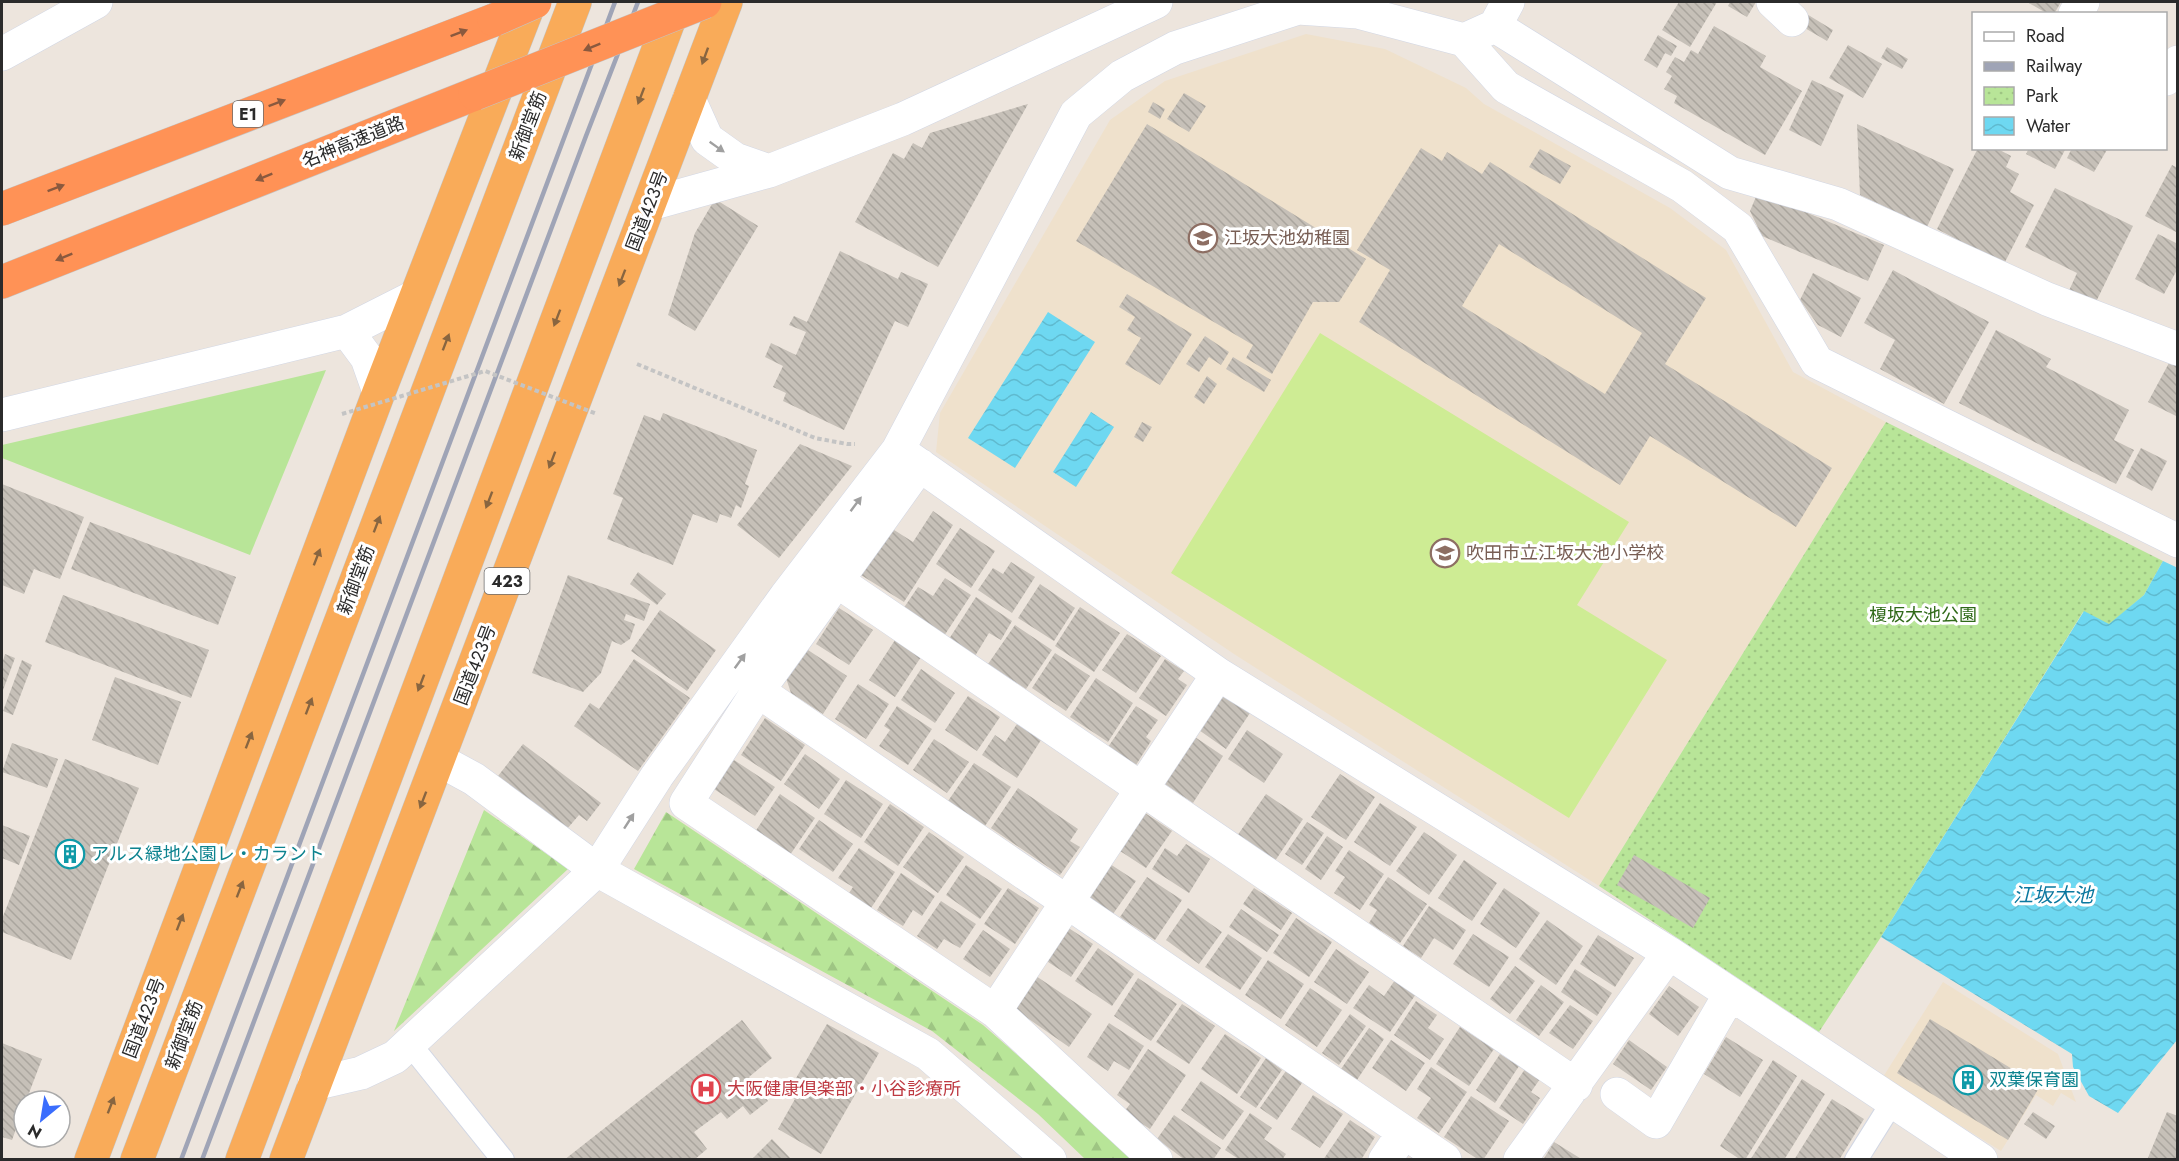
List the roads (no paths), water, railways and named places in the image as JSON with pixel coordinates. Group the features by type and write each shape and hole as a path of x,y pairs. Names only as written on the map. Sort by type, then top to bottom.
{"highway":[{"name":"国道423号","path":"91,1160 379,392 530,2"},
{"name":"E1","path":"2,209 494,20 535,2"},
{"name":"新御堂筋","path":"137,1160 575,2"},
{"name":"423","path":"242,1160 676,2"},
{"name":"名神高速道路","path":"2,282 705,2"},
{"name":"国道423号","path":"286,1160 726,2"}],"street":[{"path":"2,54 96,2"},
{"path":"650,204 768,171 903,119 1156,2"},
{"path":"1156,1160 995,1011 686,803 758,691 837,581 909,458 1076,114 1122,76 1175,48 1298,8 1358,12 1464,40 1506,87 1682,186 1738,228 1817,362 2178,542"},
{"path":"1464,40 1502,14 1730,173 1838,204 2047,299 2178,349"},
{"path":"2167,78 2178,62"},
{"path":"689,99 707,140 735,159 768,171"},
{"path":"2,415 347,331 416,296"},
{"path":"347,331 367,358 379,392"},
{"path":"909,458 1218,674 1669,953 1981,1160"},
{"path":"314,1084 361,1073 395,1057 597,870 657,776 765,624 909,458"},
{"path":"837,581 1576,1085"},
{"path":"995,1011 1218,674"},
{"path":"758,691 1445,1160"},
{"path":"438,760 474,779 597,870 928,1054 1050,1160"},
{"path":"1520,1160 1669,953"},
{"path":"1617,1094 1656,1122 1730,994"},
{"path":"1385,1160 1404,1132"}],"lane":[{"path":"409,1043 503,1160"},
{"path":"1856,1160 1893,1101"}],"water":[{"path":"1048,312 1095,342 1015,468 968,438"},
{"path":"1091,412 1114,427 1076,487 1053,472"},
{"name":"江坂大池","path":"2163,561 2178,568 2177,1040 2118,1113 2089,1096 2073,1067 2072,1054 1881,937 2084,611 2109,624 2144,595"}],"railway":[{"path":"181,1160 615,2"},
{"path":"202,1160 638,2"}],"place":[{"name":"江坂大池幼稚園","path":"1203,238"},
{"name":"吹田市立江坂大池小学校","path":"1445,553"},
{"name":"アルス緑地公園レ・カラント","path":"70,854"},
{"name":"双葉保育園","path":"1968,1080"},
{"name":"大阪健康倶楽部・小谷診療所","path":"706,1089"}],"park label":[{"name":"榎坂大池公園","path":"1923,615"}]}
